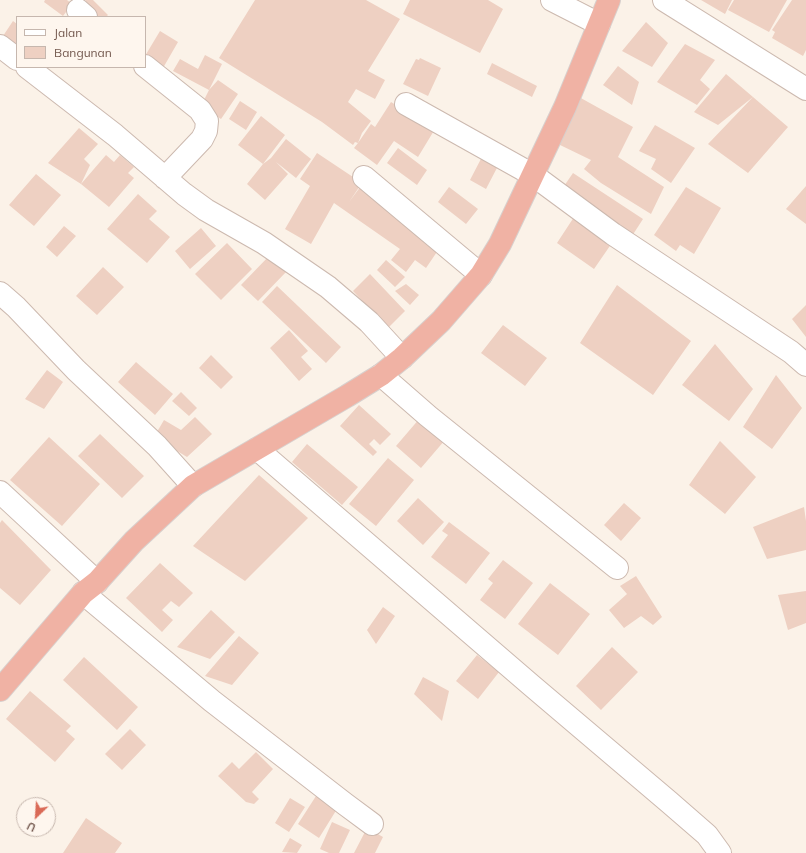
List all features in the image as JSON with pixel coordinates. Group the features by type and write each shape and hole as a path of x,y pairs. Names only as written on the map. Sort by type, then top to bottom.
{"highway":[{"path":"0,690 90,587 134,541 193,486 381,375 441,322 481,275 500,244 565,106 609,0"}],"street":[{"path":"552,0 599,24"},
{"path":"664,0 806,89"},
{"path":"0,46 16,58"},
{"path":"146,67 200,110 207,121 205,135 165,178"},
{"path":"28,68 115,135 184,194 206,210 264,243 328,287 368,322 402,358"},
{"path":"406,104 533,176 613,234 791,352 806,365"},
{"path":"364,177 481,275"},
{"path":"0,293 16,307 76,370 158,446 193,486"},
{"path":"381,375 435,421 617,568"},
{"path":"257,449 673,806 706,835 720,853"},
{"path":"0,492 90,587 212,702 372,824"}],"building":[{"path":"45,0 67,0 72,4 63,16 44,2"},
{"path":"86,0 93,0 108,15 87,16 79,8"},
{"path":"255,0 366,0 400,19 368,71 385,80 375,99 356,89 348,102 371,121 362,133 358,143 355,142 353,145 322,122 219,58"},
{"path":"410,0 488,0 503,9 480,53 403,14"},
{"path":"701,0 732,0 725,14"},
{"path":"734,0 787,0 769,32 728,10"},
{"path":"792,0 806,0 806,50 803,56 772,38 775,32 772,30"},
{"path":"13,21 16,23 16,44 3,36"},
{"path":"646,22 668,43 652,67 622,51"},
{"path":"160,31 178,42 163,68 146,57"},
{"path":"685,44 715,60 700,80 710,89 697,105 657,82"},
{"path":"205,55 222,64 209,90 173,71 180,59 198,69"},
{"path":"420,58 441,68 428,96 403,84 416,59 419,60"},
{"path":"492,63 537,86 532,97 487,74"},
{"path":"618,66 639,82 632,105 603,85"},
{"path":"726,74 753,97 718,125 694,112"},
{"path":"218,80 238,94 221,119 201,106 209,90"},
{"path":"579,97 633,127 618,157 664,187 651,214 601,183 584,169 591,160 558,144"},
{"path":"753,97 788,127 748,173 708,144"},
{"path":"240,101 257,112 246,130 229,119"},
{"path":"391,102 435,129 418,157 394,141 377,165 354,148 371,124 375,127"},
{"path":"261,116 285,135 263,164 238,145"},
{"path":"655,125 695,148 671,183 651,169 656,159 639,151"},
{"path":"79,128 98,144 84,159 90,165 81,184 48,163"},
{"path":"286,139 311,159 296,178 276,162 288,174 265,200 247,184"},
{"path":"398,148 427,170 417,185 387,163"},
{"path":"317,153 362,183 349,202 361,186 443,243 426,268 415,260 406,272 391,260 400,249 334,203 311,244 285,229 310,186 300,179"},
{"path":"106,155 114,162 120,155 134,167 128,173 134,178 109,207 81,184"},
{"path":"483,155 499,164 486,189 470,180"},
{"path":"573,173 643,219 632,236 562,189"},
{"path":"36,174 61,195 34,226 9,205"},
{"path":"806,186 806,224 786,209"},
{"path":"449,187 478,209 466,224 438,202"},
{"path":"686,187 721,208 694,254 680,245 676,251 654,235"},
{"path":"138,194 157,211 149,219 170,237 147,263 107,229"},
{"path":"576,214 614,240 594,269 557,243"},
{"path":"64,226 76,236 57,257 46,247"},
{"path":"201,228 216,246 190,269 175,251"},
{"path":"227,243 252,269 221,300 195,274"},
{"path":"270,255 287,271 258,301 241,285"},
{"path":"386,260 405,277 395,287 377,270"},
{"path":"103,267 124,287 97,315 76,296"},
{"path":"370,274 405,311 388,328 353,291"},
{"path":"406,284 419,295 410,305 395,291"},
{"path":"617,285 691,341 653,395 580,343"},
{"path":"277,286 341,347 326,363 262,302"},
{"path":"806,305 806,337 792,319"},
{"path":"503,325 547,358 525,386 481,353"},
{"path":"289,330 308,351 301,357 312,369 299,381 270,348"},
{"path":"715,344 753,389 729,421 682,385"},
{"path":"211,355 233,377 221,389 199,368"},
{"path":"136,362 173,394 155,415 118,382"},
{"path":"47,370 63,382 44,409 25,399"},
{"path":"776,375 802,408 772,449 743,427"},
{"path":"181,392 197,408 189,416 172,401"},
{"path":"359,405 391,434 380,445 374,439 369,444 377,452 373,456 340,426"},
{"path":"195,417 212,434 187,457 154,437 164,420 181,430"},
{"path":"420,418 445,440 421,468 396,446"},
{"path":"100,434 144,476 122,498 78,456"},
{"path":"49,437 100,484 62,526 10,480"},
{"path":"720,441 756,477 725,514 689,485"},
{"path":"307,444 358,487 342,505 292,462"},
{"path":"388,458 414,480 376,526 349,504"},
{"path":"259,475 308,518 245,581 193,546"},
{"path":"418,498 444,522 423,545 397,521"},
{"path":"624,503 641,518 621,541 604,525"},
{"path":"804,507 806,521 806,550 767,559 753,527"},
{"path":"2,520 51,570 20,605 0,588 0,523"},
{"path":"449,522 490,553 466,584 431,557 448,535 442,531"},
{"path":"503,560 533,583 505,619 480,600 493,583 488,579"},
{"path":"160,563 193,593 179,607 171,601 162,610 173,620 162,632 126,598"},
{"path":"636,576 662,617 653,625 641,616 624,628 609,610 627,594 620,586"},
{"path":"550,583 590,614 558,655 518,624"},
{"path":"806,591 806,623 788,630 778,595"},
{"path":"383,607 395,616 376,644 367,630"},
{"path":"211,610 235,632 210,659 177,647"},
{"path":"239,636 259,653 232,685 205,676"},
{"path":"612,647 638,672 601,710 576,686"},
{"path":"477,655 499,672 478,699 456,681"},
{"path":"84,657 138,707 117,730 63,680"},
{"path":"423,677 449,691 442,721 414,694"},
{"path":"30,691 71,726 66,731 75,739 55,762 6,719"},
{"path":"130,729 146,745 122,770 105,754"},
{"path":"256,752 273,769 252,792 259,799 254,804 246,802 218,776 232,762 239,769"},
{"path":"316,796 337,809 319,838 298,824"},
{"path":"290,798 305,807 289,832 275,823"},
{"path":"86,818 122,843 115,853 63,853"},
{"path":"332,822 350,830 339,853 329,853 320,849"},
{"path":"367,828 383,837 375,853 354,853"},
{"path":"290,838 302,845 297,853 282,852"}]}
